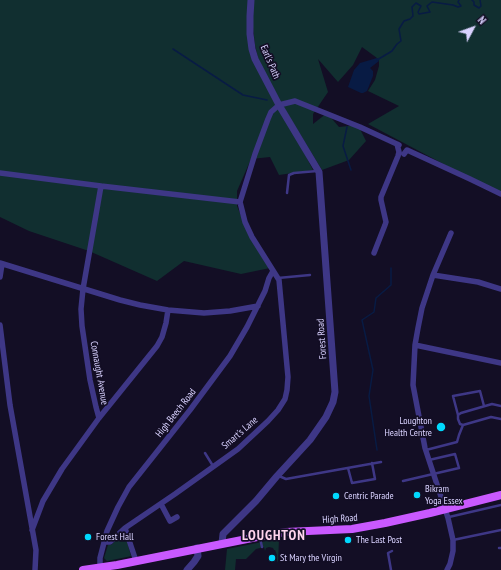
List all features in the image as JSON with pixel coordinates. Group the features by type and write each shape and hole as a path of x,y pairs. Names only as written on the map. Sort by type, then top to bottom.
{"main road":[{"name":"High Road","path":"84,570 260,536 286,532 356,528 385,523 501,495"}],"street":[{"name":"Earl's Path","path":"251,0 250,34 252,48 255,59 279,105"},
{"path":"278,279 252,237 245,222 240,202 268,119 279,105 295,101 360,127 398,145 398,156 381,197 386,222 374,253"},
{"name":"Forest Road","path":"222,543 223,534 310,440 326,417 333,402 335,392 324,276 318,171 279,105"},
{"path":"406,150 501,194"},
{"path":"0,173 240,202"},
{"name":"Connaught Avenue","path":"32,530 42,513 43,501 62,469 99,418 90,380 82,326 82,310 83,289 101,186"},
{"path":"447,570 453,551 453,540 448,518 425,450 412,385 415,345 422,308 433,275 451,233"},
{"path":"0,278 1,264 120,300 168,310 204,313 230,311 258,306"},
{"name":"High Beech Road","path":"98,568 107,531 129,487 190,410 230,356 248,327 273,271"},
{"path":"433,275 478,282 501,289"},
{"name":"Smart's Lane","path":"104,542 110,542 125,528 162,504 234,452 278,410 285,399 288,377 278,279"},
{"path":"99,418 157,346 162,337 168,310"},
{"path":"0,325 10,405 36,550 35,570"},
{"path":"415,345 501,363"},
{"path":"162,504 170,521 177,517"},
{"path":"125,528 136,561"},
{"path":"187,570 198,556 197,548"}],"lane":[{"path":"287,193 289,175 294,173 318,171"},
{"path":"278,279 310,275"},
{"path":"463,425 460,424 458,419 453,396 480,391 484,406"},
{"path":"458,415 492,404 501,406"},
{"path":"463,425 491,417 501,419"},
{"path":"425,450 458,442 463,425"},
{"path":"205,453 214,467"},
{"path":"403,481 459,468 455,454 428,460"},
{"path":"277,476 286,479 381,462"},
{"path":"348,468 352,483 375,479 372,463"},
{"path":"448,518 501,505"},
{"path":"453,540 501,530"},
{"path":"260,536 262,547"},
{"path":"391,570 388,553 392,551"}],"green space":[{"path":"0,0 249,0 252,53 313,170 279,175 270,157 251,159 237,191 237,206 242,218 270,268 241,274 184,261 157,281 89,251 29,231 0,217"},
{"path":"254,0 501,0 501,192 451,168 368,124 399,106 368,91 375,80 379,61 362,47 353,65 338,82 318,59 328,92 313,114 313,124 327,113 339,127 358,125 366,141 349,160 322,170 286,111 259,62 255,45 252,19"},
{"path":"125,534 131,556 107,561 104,558 108,545 111,545 121,535"},
{"path":"279,539 278,563 275,550 269,547 266,548 265,551 264,547 256,549 246,559 236,559 235,570 225,570 227,549"}],"water":[{"path":"377,58 379,61 370,68 373,71 373,76 367,91 361,93 348,87 354,70 360,63"}],"waterway":[{"path":"377,60 392,51 401,41 399,29 404,21 413,16 412,7 416,3 421,6 418,12 419,14 430,12 427,6 432,2 458,7 461,6 458,2 459,0"},
{"path":"472,0 474,5 479,8 481,6 480,0"},
{"path":"173,49 243,95 267,100"},
{"path":"347,127 343,146 351,170"},
{"path":"377,450 369,396 373,370 362,320 374,312 376,298 391,285 391,268"}],"place":[{"name":"Loughton Health Centre","path":"441,427"},
{"name":"Bikram Yoga Essex","path":"417,495"},
{"name":"Centric Parade","path":"336,496"},
{"name":"Forest Hall","path":"88,537"},
{"name":"The Last Post","path":"348,540"},
{"name":"St Mary the Virgin","path":"272,558"}],"district":[{"name":"LOUGHTON","path":"274,536"}]}
